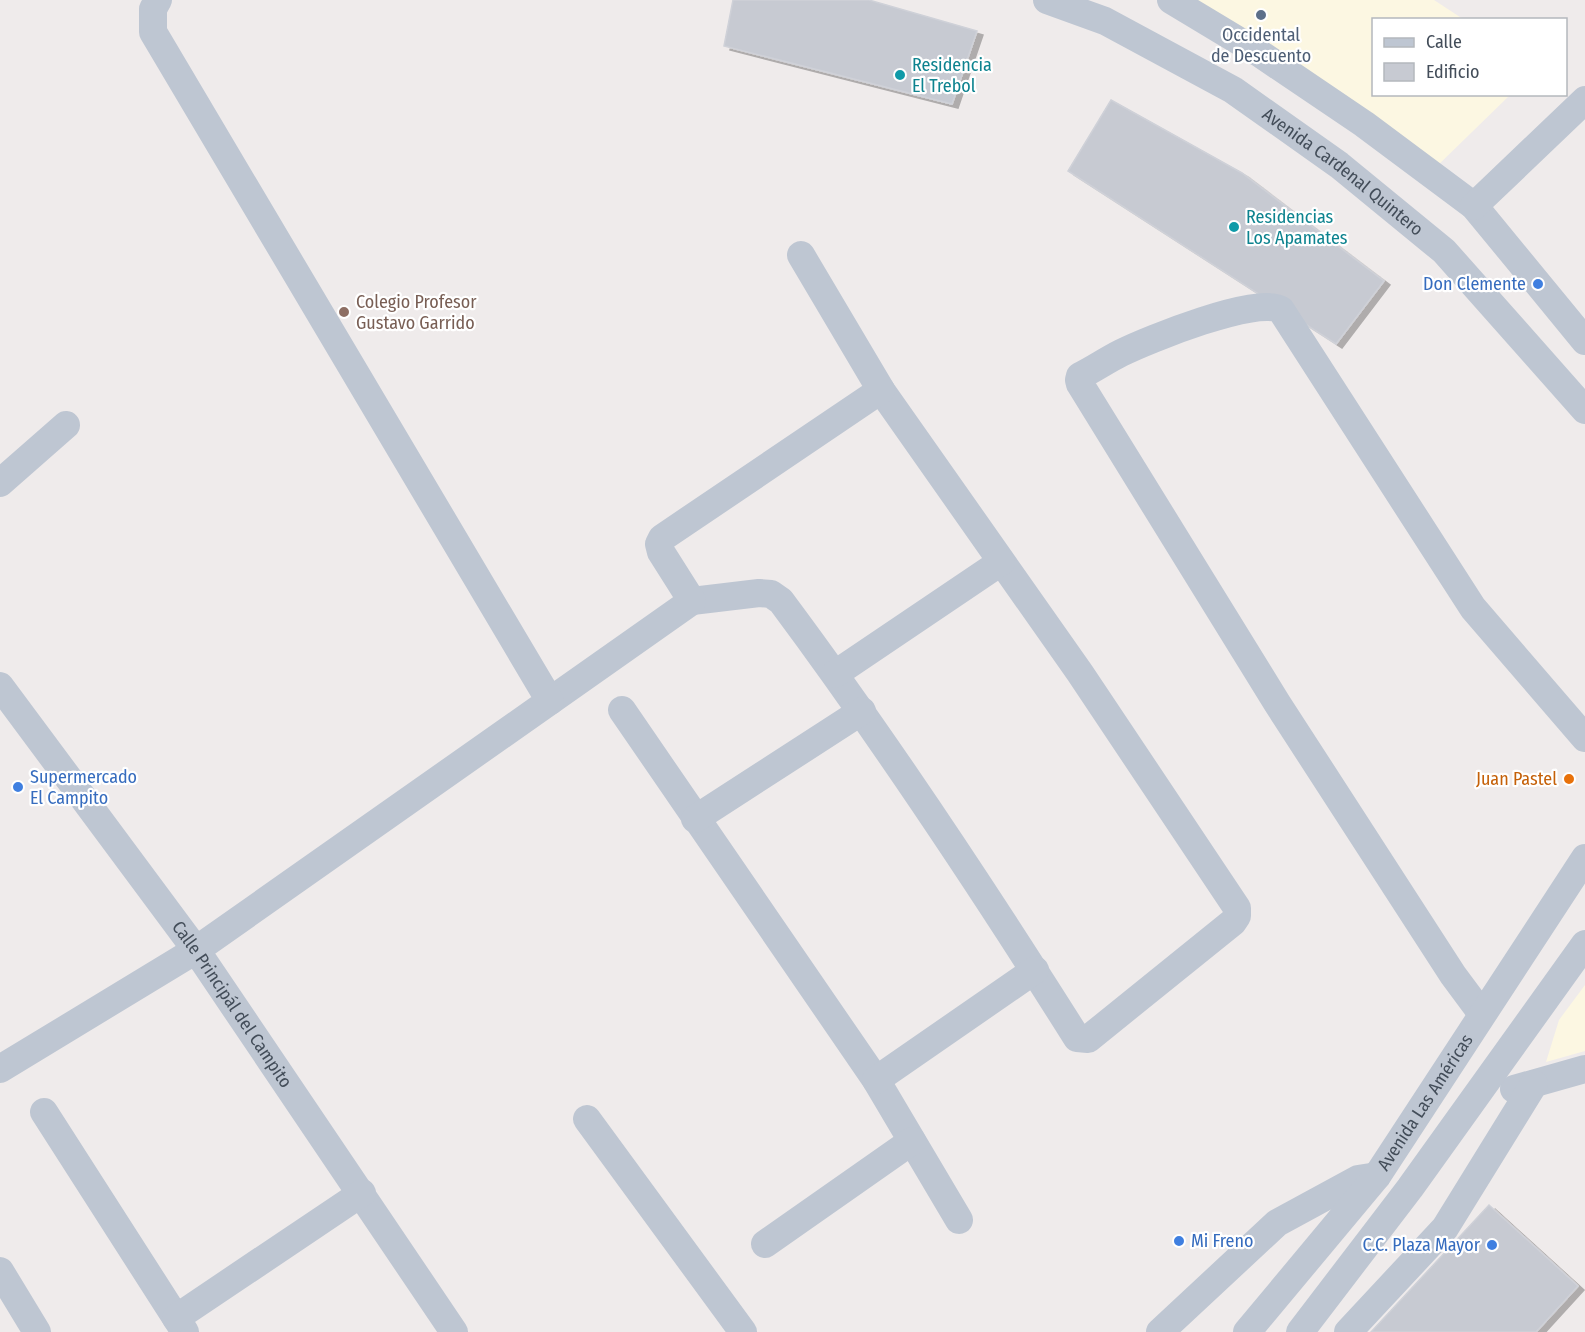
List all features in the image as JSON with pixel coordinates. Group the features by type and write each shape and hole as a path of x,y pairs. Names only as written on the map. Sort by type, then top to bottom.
{"street":[{"path":"158,0 153,9 153,33 550,700"},
{"name":"Avenida Cardenal Quintero","path":"1047,0 1105,21 1233,90 1340,165 1444,250 1585,410"},
{"path":"1171,0 1258,53 1364,124 1474,206 1585,341"},
{"path":"1474,206 1585,100"},
{"path":"0,1069 196,950 692,601 759,593 771,594 781,601 862,711 1035,970 1077,1038 1088,1039 1233,922 1237,916 1237,908 1080,673 881,390 801,255"},
{"path":"1482,1014 1453,975 1277,704 1080,384 1078,380 1080,376 1119,354 1171,331 1237,311 1271,306 1281,309 1473,608 1585,738"},
{"path":"692,601 661,552 659,544 662,538 881,390"},
{"path":"0,483 66,425"},
{"path":"835,674 1001,562"},
{"name":"Calle Principál del Campito","path":"0,686 196,950 454,1332"},
{"path":"622,710 876,1080 959,1220"},
{"path":"695,819 862,711"},
{"name":"Avenida Las Américas","path":"1247,1332 1377,1176 1585,858"},
{"name":"Avenida Las Américas","path":"1300,1332 1410,1188 1585,944"},
{"path":"876,1080 1035,970"},
{"path":"1475,1099 1585,1069"},
{"path":"1348,1332 1445,1228 1534,1084"},
{"path":"44,1112 181,1325 362,1193"},
{"path":"587,1119 743,1332"},
{"path":"765,1244 912,1141"},
{"path":"1160,1332 1277,1223 1358,1179 1377,1176"},
{"path":"0,1271 37,1332"}],"shaded area":[{"path":"1173,0 1434,0 1461,18 1372,18 1372,96 1509,96 1433,170"},
{"path":"1585,985 1585,1051 1546,1062 1559,1020"}],"building":[{"name":"Residencia El Trebol","path":"733,0 869,0 977,31 952,104 724,46"},
{"name":"Residencias Los Apamates","path":"1111,100 1242,173 1384,281 1336,344 1068,171"},
{"name":"C.C. Plaza Mayor","path":"1489,1205 1578,1286 1536,1332 1371,1332"}],"place":[{"name":"Occidental de Descuento","path":"1261,15"},
{"name":"Residencia El Trebol","path":"900,75"},
{"name":"Residencias Los Apamates","path":"1234,227"},
{"name":"Don Clemente","path":"1538,284"},
{"name":"Colegio Profesor Gustavo Garrido","path":"344,312"},
{"name":"Juan Pastel","path":"1569,779"},
{"name":"Supermercado El Campito","path":"18,787"},
{"name":"Mi Freno","path":"1179,1241"},
{"name":"C.C. Plaza Mayor","path":"1492,1245"}]}
